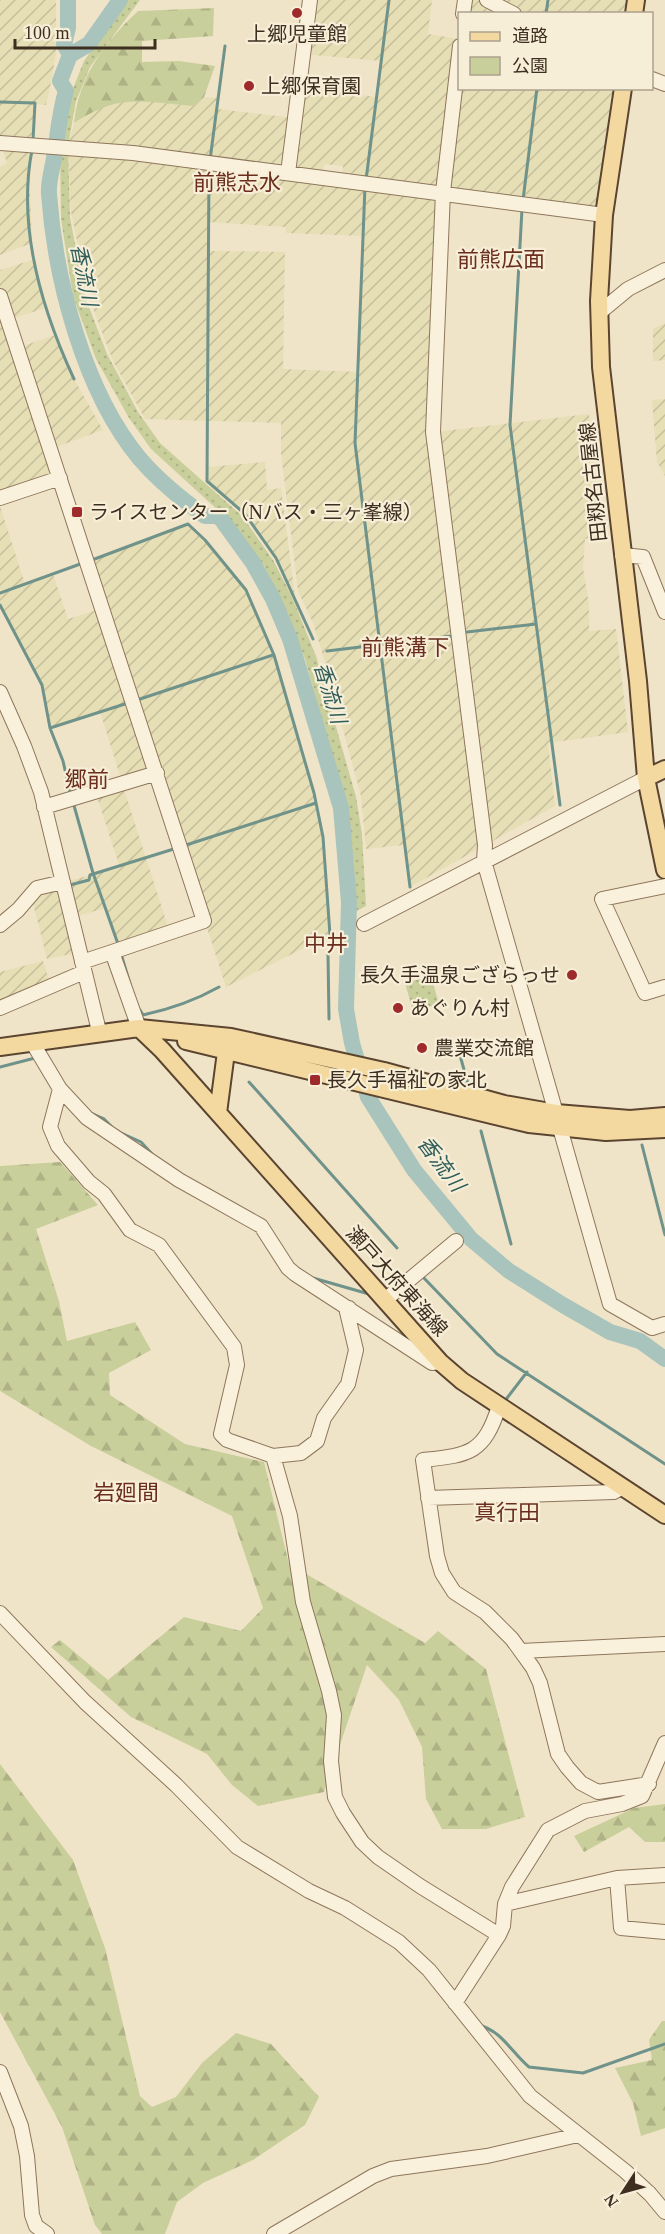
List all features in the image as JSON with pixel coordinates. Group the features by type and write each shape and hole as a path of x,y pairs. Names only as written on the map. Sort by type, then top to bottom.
{"main road":[{"name":"田籾名古屋線","path":"623,90 604,215 599,313 601,367 638,681 646,778 665,870"},
{"path":"646,778 665,769"},
{"path":"0,1047 99,1031 139,1028 231,1037 343,1071 377,1085 529,1124 558,1120 665,1116"},
{"path":"139,1028 226,1052 343,1071 369,1068 558,1120 629,1132 665,1129"},
{"name":"瀬戸大府東海線","path":"139,1028 440,1362 462,1381 665,1515"},
{"path":"218,1113 226,1052"}],"street":[{"path":"288,173 310,0"},
{"path":"487,0 510,12"},
{"path":"458,55 443,192 434,432 485,845 484,861 610,1304 652,1328 665,1324"},
{"path":"0,143 68,146 443,192 604,215"},
{"path":"599,313 628,289 665,270"},
{"path":"0,1008 112,952 204,921 2,305"},
{"path":"0,498 60,478"},
{"path":"622,555 643,557 665,612"},
{"path":"0,692 24,746 44,807 99,1031"},
{"path":"44,807 157,773"},
{"path":"364,924 646,778"},
{"path":"0,925 18,910 37,888 63,882"},
{"path":"665,886 602,899 645,993 665,987"},
{"path":"112,952 139,1028"},
{"path":"32,1042 60,1089 78,1110 105,1131 179,1180 261,1226 288,1268 432,1363 440,1362"},
{"path":"60,1089 50,1127 58,1146 104,1194 130,1230 159,1245 234,1347 237,1365 221,1434 234,1444 273,1456 301,1453 317,1442 324,1418 348,1384 356,1350 348,1308"},
{"path":"385,1300 456,1241"},
{"path":"500,1406 482,1441 469,1453 423,1460 442,1573 454,1592 485,1612 521,1651 540,1683 558,1754 581,1783 598,1792 649,1784"},
{"path":"273,1456 290,1516 303,1602 329,1691 333,1715 331,1761 335,1797 362,1842 378,1857 499,1935"},
{"path":"428,1498 614,1492 624,1487"},
{"path":"0,1613 85,1702 176,1785 237,1846 309,1891 345,1908 399,1942 429,1970 530,2096 625,2171 650,2194 665,2212"},
{"path":"521,1651 665,1644"},
{"path":"455,2002 499,1935 503,1926 505,1904 512,1887 548,1830 585,1811 622,1804 642,1796 665,1743"},
{"path":"505,1904 617,1878 665,1875"},
{"path":"617,1878 621,1928 665,1932"},
{"path":"0,2072 21,2126 27,2156 32,2215 36,2226 47,2234"},
{"path":"274,2234 373,2176 391,2169 487,2156 578,2135"}],"shaded area":[{"path":"0,0 56,0 56,52 46,105 35,104 29,166 32,243 0,255 0,167 7,163 0,143"},
{"path":"310,0 432,0 428,34 458,39 458,90 623,90 604,215 443,192 434,432 589,414 603,535 585,539 583,568 589,604 589,631 616,629 628,732 548,743 555,806 410,887 404,845 366,849 361,796 322,652 313,623 298,591 281,453 281,423 145,419 113,361 89,298 71,212 68,146 74,123 96,109 134,99 193,106 204,97 218,98 217,109 294,118 298,87 376,97 381,61 303,54","holes":["324,164 343,166 342,180 323,178","209,222 286,227 286,233 363,236 358,372 283,369 285,252 209,251"]},
{"path":"465,0 629,0 634,12 463,12"},
{"path":"35,259 45,308 8,320 17,348 55,335 74,379 103,430 50,449 60,478 0,498 0,270"},
{"path":"665,323 665,360 653,361 653,329"},
{"path":"665,399 665,476 657,462 652,400"},
{"path":"265,462 267,490 281,488 295,596 276,558 245,514 207,481 207,467"},
{"path":"0,506 25,584 53,574 68,619 103,608 88,561 188,524 205,540 246,590 274,655 314,793 323,837 330,935 226,987 157,773 122,783 170,933 118,944 105,908 72,918 80,952 47,959 31,895 63,882 120,868 95,791 122,782 100,712 50,728 42,685 0,605"},
{"path":"43,961 51,986 0,1008 0,972"}],"green space":[{"path":"127,0 140,0 90,67 76,101 68,146 70,217 84,294 107,354 138,412 160,443 242,516 273,560 292,597 316,656 356,797 362,834 366,906 355,912 351,836 344,798 305,659 282,601 264,566 232,523 151,449 129,418 96,359 73,296 61,219 60,151 68,101 84,61"},
{"path":"214,8 213,36 142,41 142,62 179,61 215,66 204,97 193,106 145,102 118,103 90,113 74,123 81,90 95,61 114,35 138,11"},
{"path":"431,976 439,1004 413,1011 405,983"},
{"path":"60,1162 98,1205 36,1229 59,1301 67,1341 135,1322 151,1350 109,1373 110,1395 185,1444 264,1462 289,1564 425,1643 438,1631 486,1669 525,1817 486,1829 442,1829 426,1799 422,1747 399,1700 367,1665 324,1792 258,1806 232,1785 207,1754 131,1717 51,1647 60,1640 108,1680 184,1617 241,1631 263,1608 232,1516 91,1446 0,1391 0,1166"},
{"path":"0,1764 73,1860 105,1948 140,2096 152,2107 176,2097 202,2063 236,2033 271,2044 319,2097 305,2125 253,2160 203,2183 177,2202 165,2234 102,2234 95,2225 62,2127 0,2012"},
{"path":"665,1804 665,1842 645,1842 629,1827 584,1852 574,1836 634,1808"},
{"path":"662,2021 665,2021 665,2128 641,2136 633,2103 615,2068 652,2060 649,2040"}],"waterway":[{"path":"68,0 68,28 64,44 70,55"},
{"name":"香流川","path":"120,0 89,44 70,55 60,81 66,91 49,190 52,227 66,298 88,368 120,432 155,475 187,503 205,516 219,516 253,563 273,599 290,639 341,808 349,902 346,1009 352,1043 368,1097 414,1170 471,1239 509,1271 563,1305 610,1332 640,1341 665,1359"},
{"path":"366,180 389,0"},
{"path":"546,12 548,0"},
{"path":"210,160 225,46"},
{"path":"523,200 537,90"},
{"path":"0,102 35,103 33,140"},
{"path":"32,150 28,179 28,209 35,268 52,325 74,379"},
{"path":"209,166 207,481 245,514 276,558 313,639"},
{"path":"365,186 355,443 410,887"},
{"path":"522,209 510,425 560,805"},
{"path":"92,560 188,524 205,540 246,590 274,655 314,793 323,837 330,935"},
{"path":"0,593 83,563"},
{"path":"0,605 42,685 50,728 63,761 71,796"},
{"path":"467,632 536,624"},
{"path":"327,651 452,636"},
{"path":"137,700 273,655"},
{"path":"50,728 128,703"},
{"path":"73,802 93,873 118,944"},
{"path":"183,846 316,803"},
{"path":"70,885 89,880 90,875 177,848"},
{"path":"328,954 329,1019"},
{"path":"122,957 130,984"},
{"path":"140,1010 143,1015 163,1010 219,987"},
{"path":"456,1041 468,1084"},
{"path":"0,1067 35,1058"},
{"path":"249,1082 397,1248"},
{"path":"90,1113 104,1119 112,1127"},
{"path":"481,1131 511,1244"},
{"path":"119,1132 141,1142 153,1155"},
{"path":"642,1145 665,1235"},
{"path":"455,1236 463,1229"},
{"path":"422,1276 497,1354 665,1464"},
{"path":"313,1278 369,1294"},
{"path":"507,1398 527,1372"},
{"path":"479,2025 500,2037 529,2067 583,2073 665,2044"}],"place":[{"name":"上郷児童館","path":"297,13"},
{"name":"上郷保育園","path":"249,86"},
{"name":"ライスセンター（Nバス・三ヶ峯線）","path":"77,512"},
{"name":"長久手温泉ござらっせ","path":"572,975"},
{"name":"あぐりん村","path":"398,1008"},
{"name":"農業交流館","path":"422,1048"},
{"name":"長久手福祉の家北","path":"315,1080"}],"district":[{"name":"前熊志水","path":"237,182"},
{"name":"前熊広面","path":"501,259"},
{"name":"前熊溝下","path":"405,647"},
{"name":"郷前","path":"87,779"},
{"name":"中井","path":"326,943"},
{"name":"岩廻間","path":"126,1492"},
{"name":"真行田","path":"507,1512"}]}
